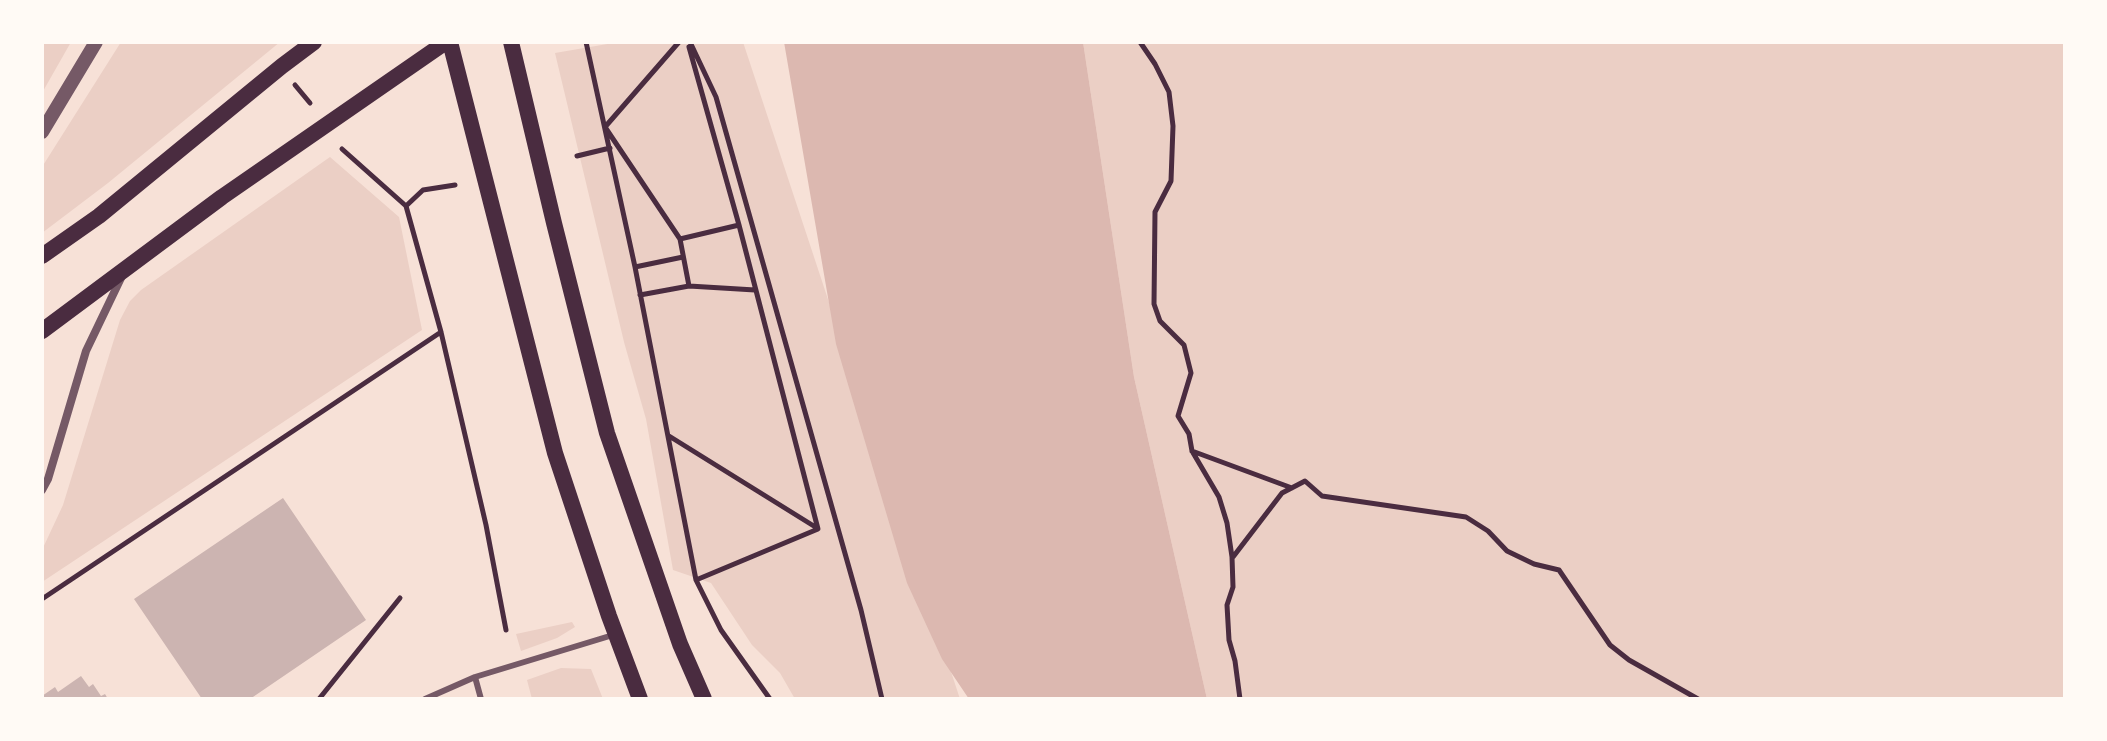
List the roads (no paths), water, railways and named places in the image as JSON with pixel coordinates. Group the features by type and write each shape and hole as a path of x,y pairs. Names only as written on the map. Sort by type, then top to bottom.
{"main road":[{"path":"42,256 99,216 314,42"},
{"path":"42,331 222,197 448,42 569,500 640,699"},
{"path":"511,42 607,433 680,644 704,699"}],"street":[{"path":"42,132 96,42"},
{"path":"42,490 48,479 86,351 124,271"}],"lane":[{"path":"425,699 475,677 615,634"},
{"path":"475,677 481,699"}]}
